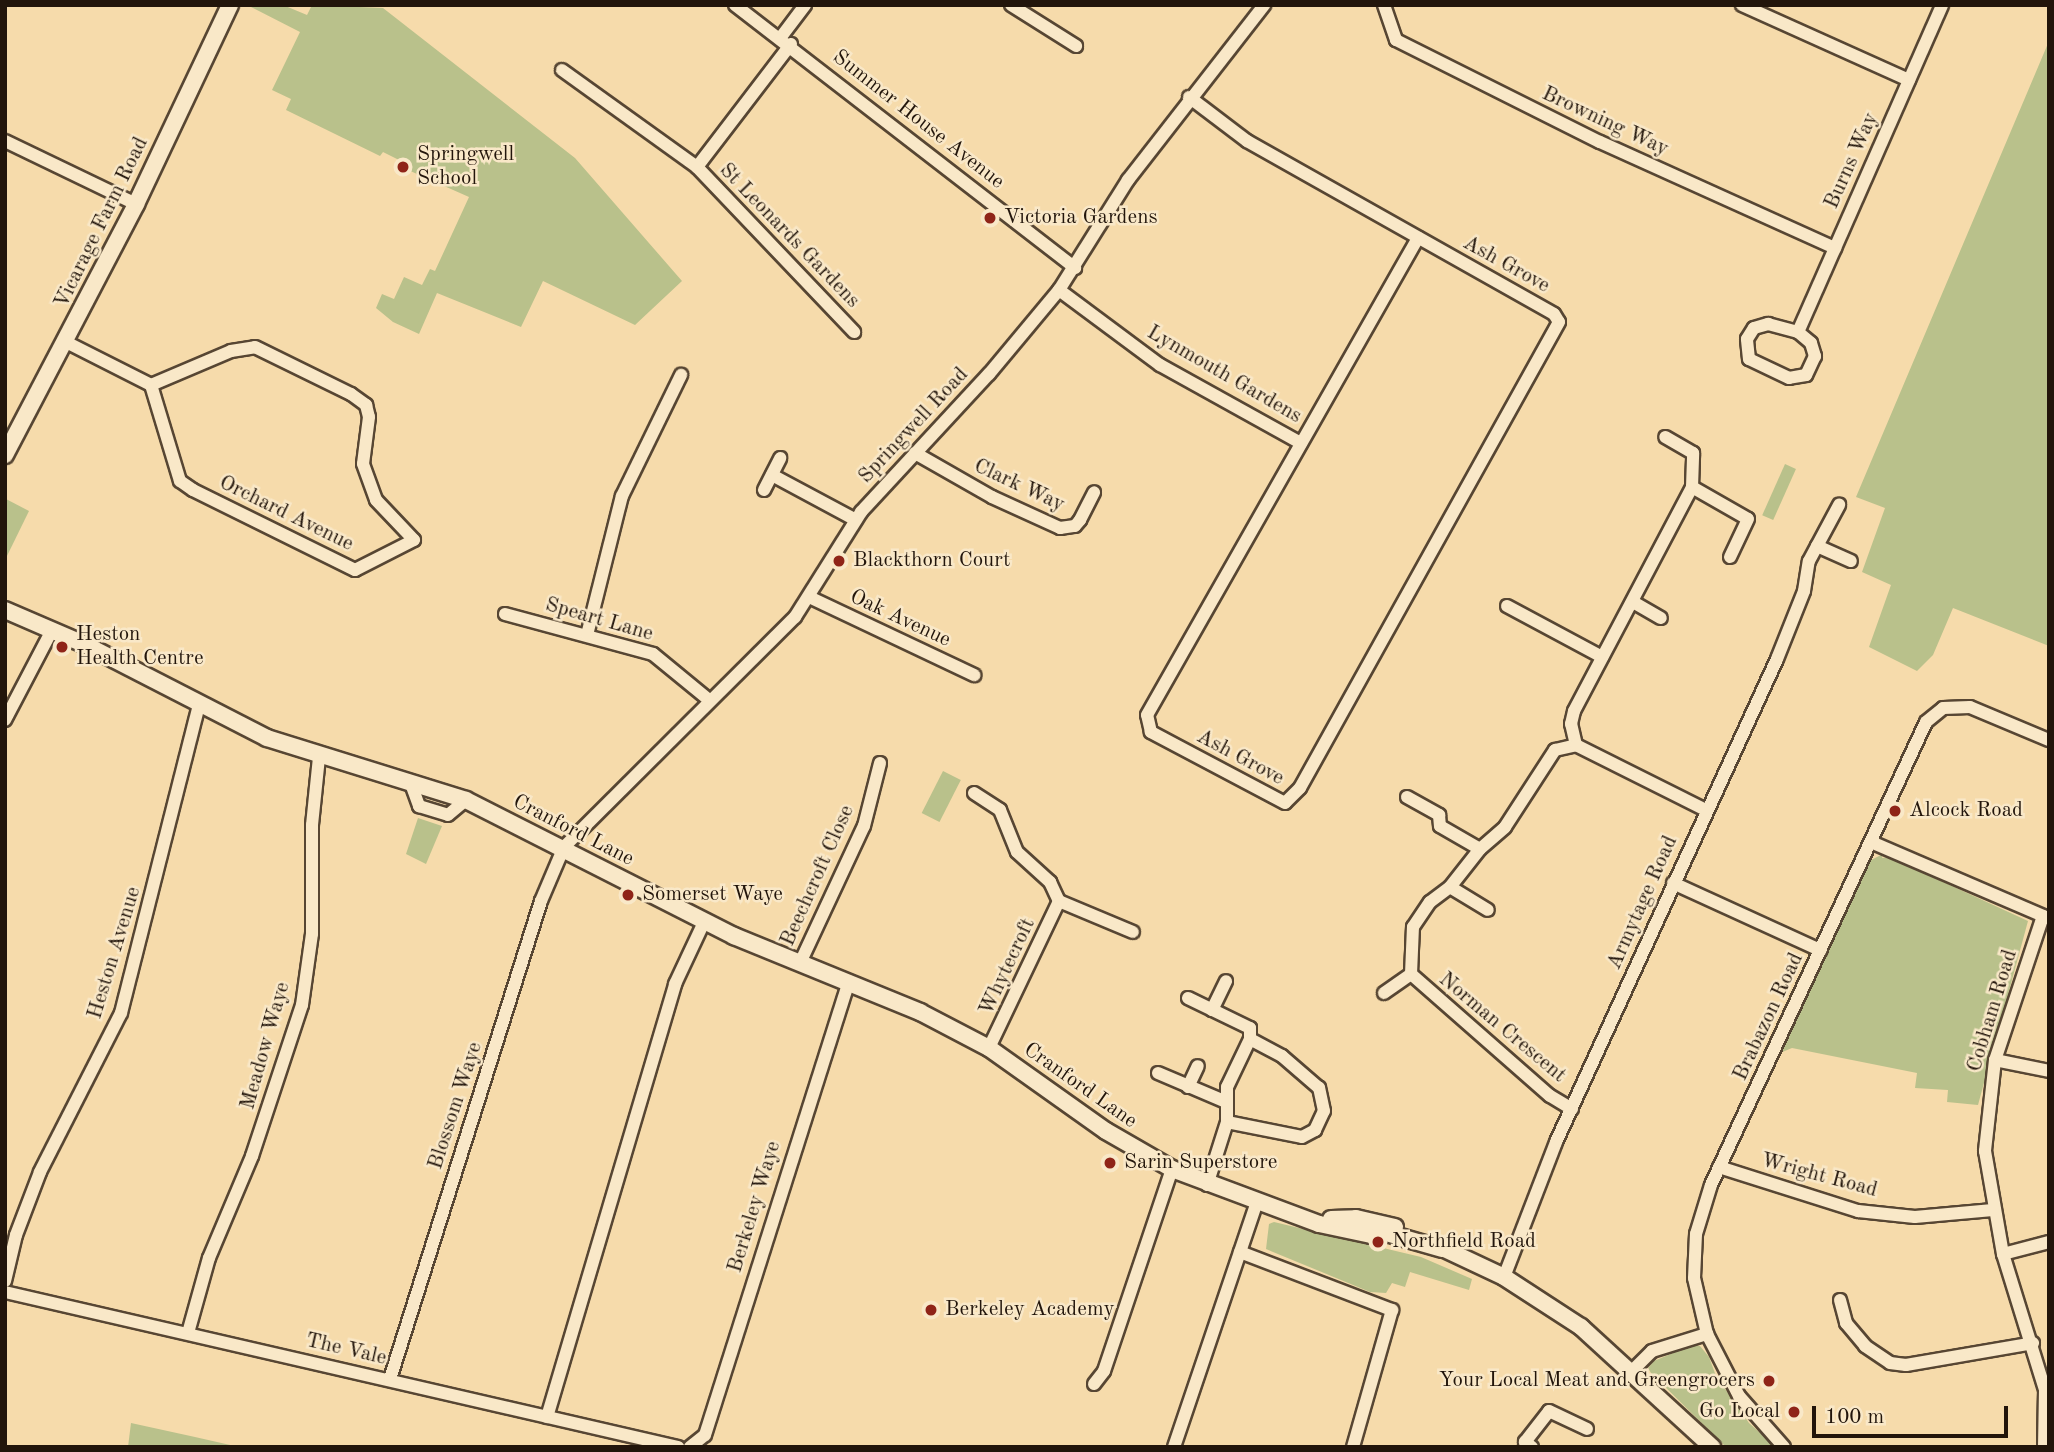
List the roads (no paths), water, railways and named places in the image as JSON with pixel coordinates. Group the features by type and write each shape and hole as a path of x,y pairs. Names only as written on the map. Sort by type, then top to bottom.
{"street":[{"name":"Vicarage Farm Road","path":"5,455 136,204 230,5"},
{"name":"Summer House Avenue","path":"735,5 786,40 1075,268"},
{"path":"786,40 805,5"},
{"path":"1011,5 1076,46"},
{"name":"Springwell Road","path":"564,847 795,617 856,520 1059,290 1128,180 1189,97 1264,5"},
{"name":"Browning Way","path":"1384,5 1396,40 1600,142 1835,248"},
{"path":"1742,5 1909,80"},
{"name":"Burns Way","path":"1798,332 1942,5"},
{"name":"St Leonards Gardens","path":"697,167 786,40"},
{"name":"St Leonards Gardens","path":"562,70 697,167 854,332"},
{"name":"Ash Grove","path":"1189,97 1247,141 1554,314 1558,330 1300,788 1285,803 1151,732 1147,715 1418,238"},
{"path":"5,141 136,204"},
{"name":"Lynmouth Gardens","path":"1059,290 1160,365 1301,443"},
{"path":"1769,324 1798,332 1811,343 1815,356 1806,376 1789,378 1749,359 1745,349 1754,328 1769,324"},
{"path":"66,342 151,385"},
{"name":"Orchard Avenue","path":"255,347 351,394 366,405 369,417 363,464 376,500 414,540 355,570 194,490 180,481 151,385 231,351 255,347"},
{"path":"587,635 622,496 681,375"},
{"path":"1665,437 1693,453 1692,487 1574,711 1571,724 1576,745 1706,810"},
{"name":"Clark Way","path":"915,453 992,498 1060,527 1075,526 1094,492"},
{"path":"764,490 780,458"},
{"path":"772,475 856,520"},
{"path":"1692,487 1748,519 1730,557"},
{"name":"Armytage Road","path":"1504,1277 1572,1109 1777,659 1817,546 1839,505"},
{"path":"1817,546 1851,561"},
{"name":"Oak Avenue","path":"809,597 974,675"},
{"path":"1633,602 1661,618"},
{"path":"1507,606 1602,657"},
{"name":"Cranford Lane","path":"5,610 52,630 199,704 318,757 410,780 466,800 564,847 704,922 849,981 989,1048 1106,1131 1172,1170 1319,1224 1371,1234 1383,1232 1441,1249 1504,1277 1581,1327 1712,1447"},
{"name":"Speart Lane","path":"505,614 653,654 709,700"},
{"path":"5,720 52,630"},
{"name":"Heston Avenue","path":"5,1281 16,1235 40,1172 121,1013 199,704"},
{"name":"Brabazon Road","path":"1784,1447 1739,1396 1707,1334 1697,1297 1696,1234 1719,1167 1921,730 1943,708 1970,707 2049,740"},
{"name":"Norman Crescent","path":"1411,974 1413,928 1430,901 1451,887 1480,849 1505,827 1555,750 1576,745"},
{"name":"Meadow Waye","path":"187,1333 209,1258 252,1156 302,1005 312,934 312,825 318,757"},
{"name":"Beechcroft Close","path":"800,962 864,826 880,763"},
{"name":"Whytecroft","path":"974,793 1000,810 1017,852 1050,882 1059,901 1133,932"},
{"path":"1407,797 1439,815 1440,826 1480,849"},
{"path":"1871,842 2046,917"},
{"name":"Blossom Waye","path":"390,1379 541,901 564,847"},
{"path":"1673,883 1820,950"},
{"path":"1451,887 1488,910"},
{"name":"Whytecroft","path":"989,1048 1059,901"},
{"name":"Cobham Road","path":"2044,1447 2047,1390 2034,1342 2003,1254 1993,1210 1985,1151 1996,1060 2046,917"},
{"path":"547,1417 675,984 704,922"},
{"name":"Norman Crescent","path":"1411,974 1550,1096 1572,1109"},
{"name":"Norman Crescent","path":"1384,993 1411,974"},
{"name":"Berkeley Waye","path":"694,1445 705,1435 849,981"},
{"path":"1212,1010 1226,981"},
{"path":"1188,998 1250,1028 1250,1039 1224,1101 1227,1122 1207,1185"},
{"path":"1227,1122 1302,1137 1315,1130 1324,1111 1319,1088 1282,1056 1250,1039"},
{"path":"1996,1060 2049,1072"},
{"path":"1188,1087 1198,1066"},
{"path":"1158,1073 1224,1101"},
{"name":"Wright Road","path":"1719,1167 1858,1211 1915,1217 1993,1210"},
{"path":"1094,1384 1104,1371 1172,1170"},
{"path":"1174,1447 1257,1202"},
{"path":"2003,1254 2049,1242"},
{"path":"1240,1252 1392,1310 1353,1447"},
{"name":"The Vale","path":"5,1292 678,1447"},
{"path":"1840,1300 1846,1323 1865,1346 1890,1363 1927,1360 2034,1342"},
{"path":"1632,1371 1653,1351 1707,1334"},
{"path":"1532,1447 1525,1442 1549,1411 1587,1429"}],"place":[{"name":"Springwell School","path":"403,167"},
{"name":"Victoria Gardens","path":"990,218"},
{"name":"Blackthorn Court","path":"839,561"},
{"name":"Heston Health Centre","path":"62,647"},
{"name":"Alcock Road","path":"1895,811"},
{"name":"Somerset Waye","path":"628,895"},
{"name":"Sarin Superstore","path":"1110,1163"},
{"name":"Northfield Road","path":"1378,1242"},
{"name":"Berkeley Academy","path":"931,1310"},
{"name":"Your Local Meat and Greengrocers","path":"1769,1381"},
{"name":"Go Local","path":"1794,1412"}]}
